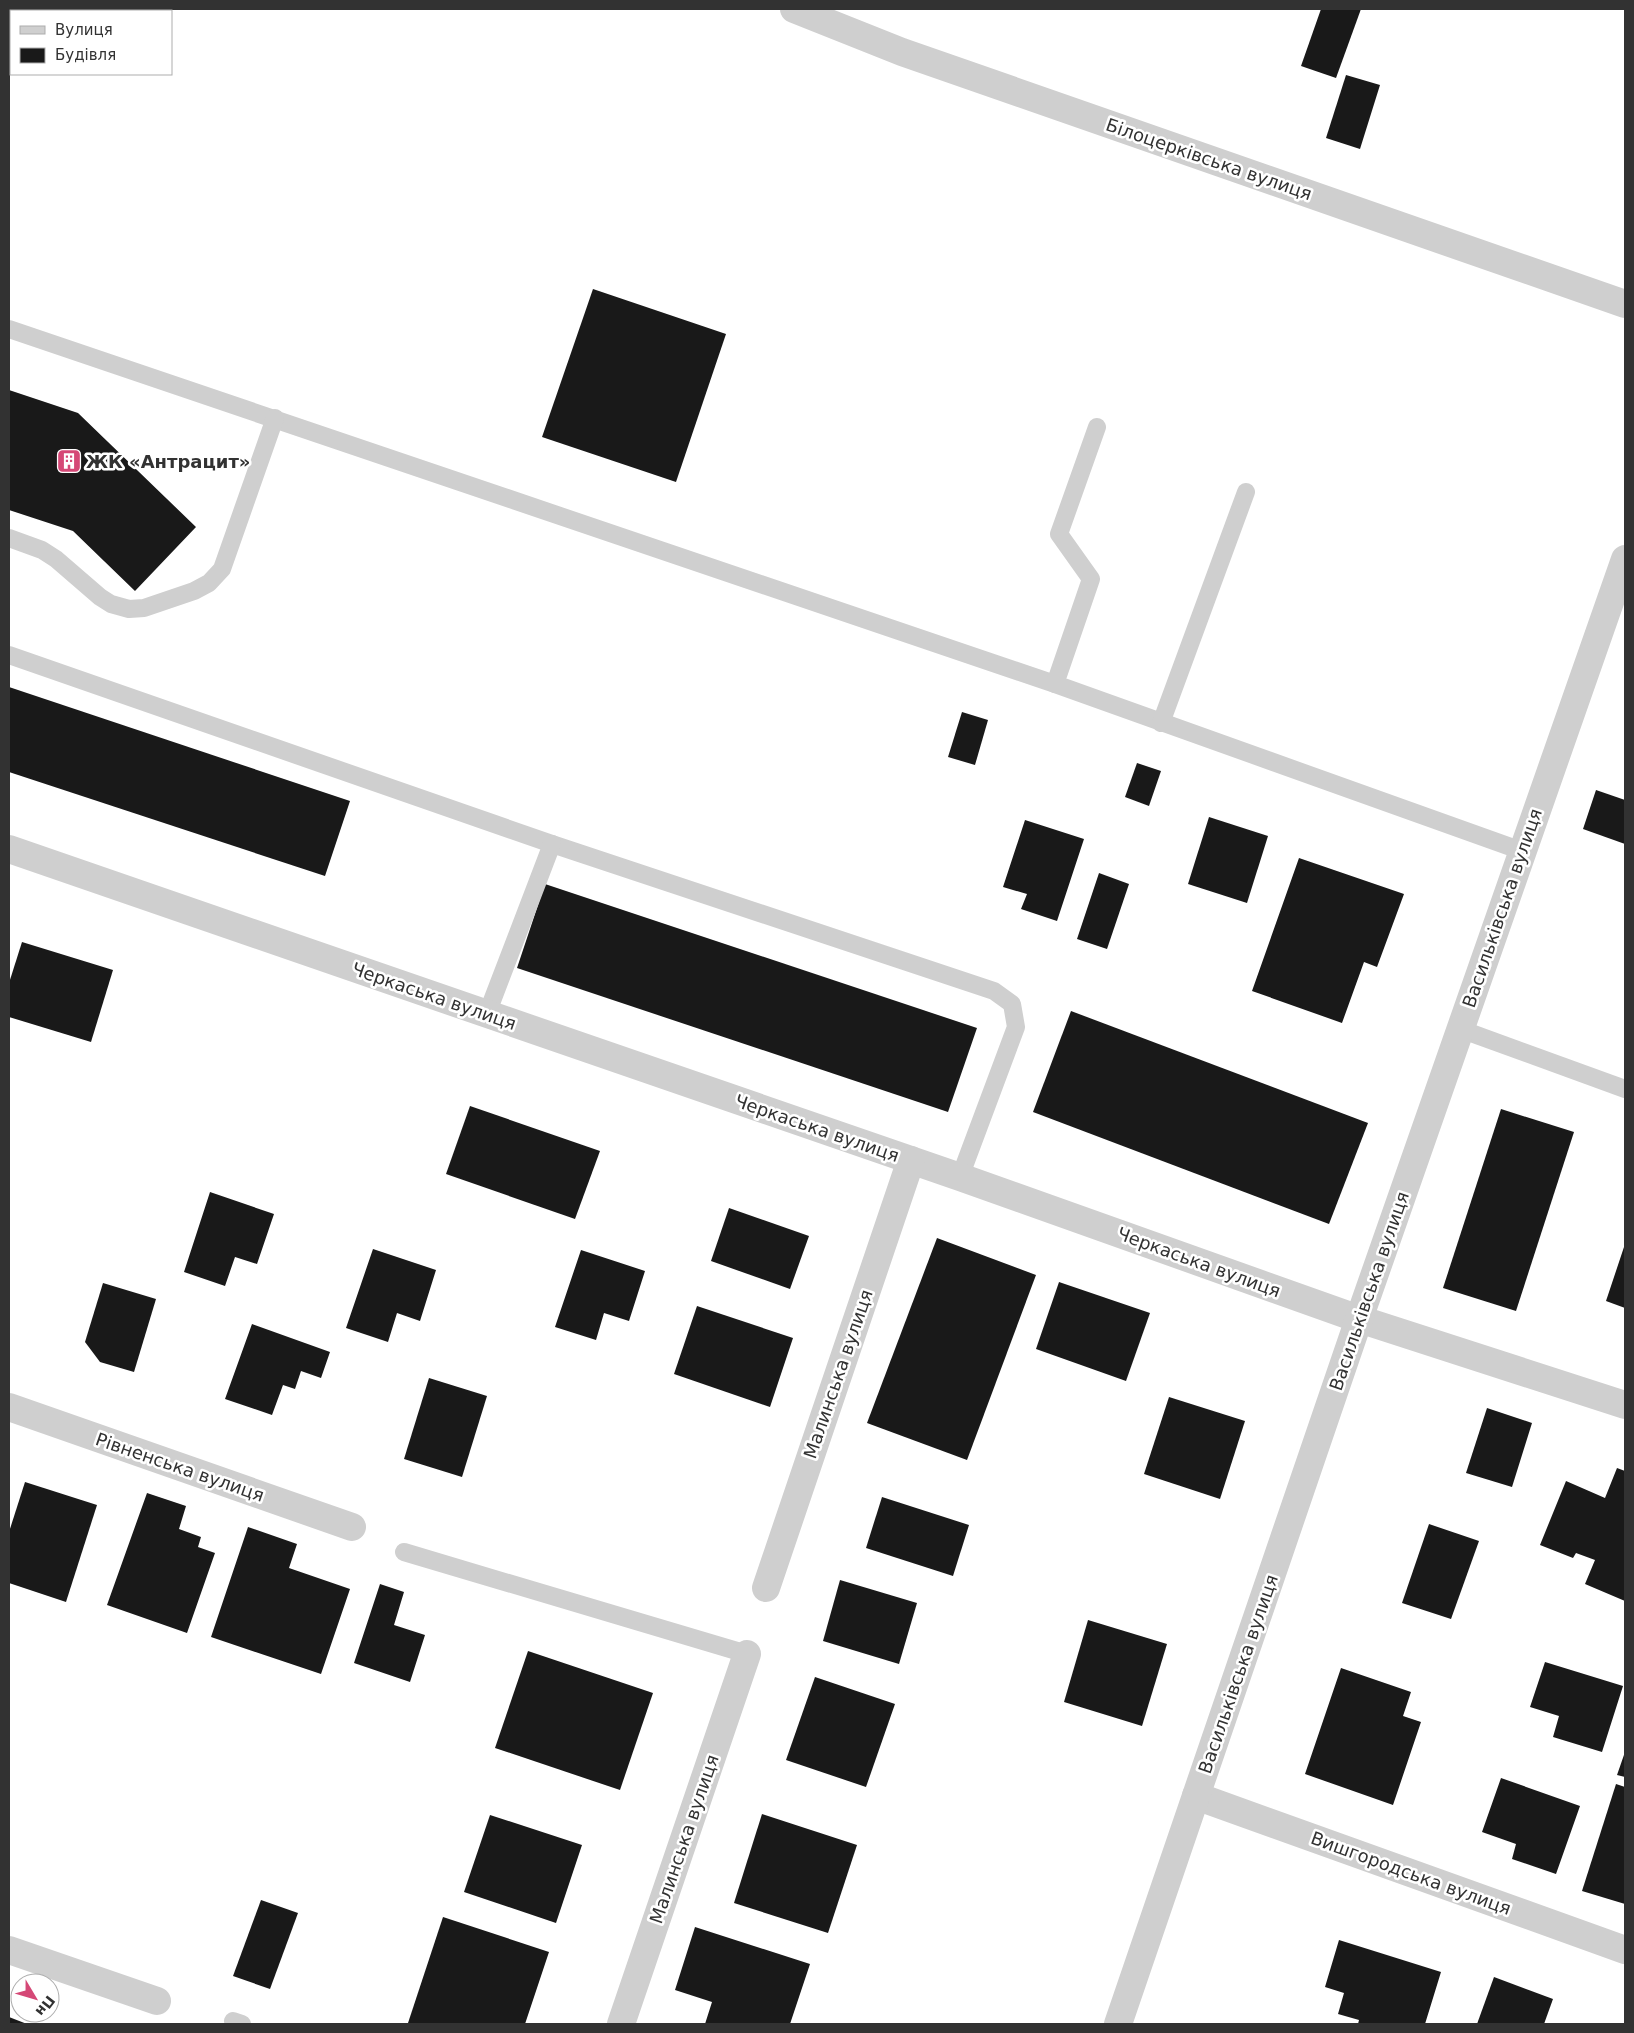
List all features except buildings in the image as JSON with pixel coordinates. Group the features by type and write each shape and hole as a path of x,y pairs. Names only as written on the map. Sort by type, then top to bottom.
{"street":[{"name":"Білоцерківська вулиця","path":"794,9 902,52 1625,304"},
{"name":"Васильківська вулиця","path":"1118,2024 1358,1319 1625,559"},
{"name":"Черкаська вулиця","path":"9,849 960,1177 1358,1319 1625,1406"},
{"name":"Малинська вулиця","path":"766,1588 911,1160"},
{"name":"Рівненська вулиця","path":"9,1407 352,1527"},
{"name":"Малинська вулиця","path":"621,2024 747,1654"},
{"name":"Вишгородська вулиця","path":"1196,1796 1625,1950"},
{"path":"9,1950 157,2001"}],"lane":[{"path":"9,329 1055,684 1522,851"},
{"path":"9,538 42,550 111,604 128,609 144,608 194,591 209,583 222,568 275,418"},
{"path":"1055,684 1091,579 1059,534 1097,427"},
{"path":"1161,723 1246,492"},
{"path":"9,655 552,844 994,991 1012,1004 1016,1027 960,1177"},
{"path":"488,1014 552,844"},
{"path":"1460,1029 1625,1089"},
{"path":"404,1552 747,1654"}],"place":[{"name":"ЖК «Антрацит»","path":"69,461"}]}
